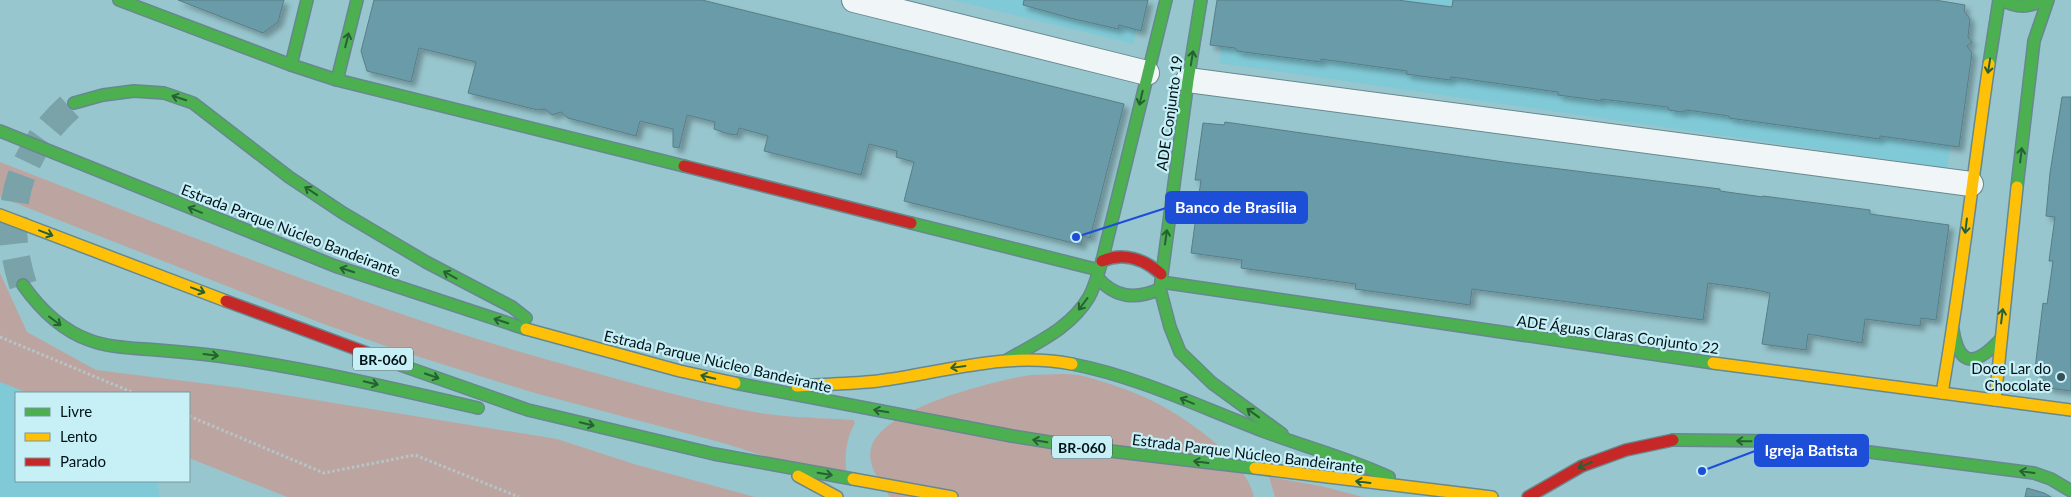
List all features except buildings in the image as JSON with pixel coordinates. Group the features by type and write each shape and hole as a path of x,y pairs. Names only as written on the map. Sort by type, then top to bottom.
{"main road":[{"path":"119,0 291,65 338,80 1100,269"},
{"path":"291,65 307,0"},
{"path":"338,80 357,0"},
{"name":"ADE Conjunto 19","path":"1007,360 1065,324 1080,310 1088,298 1100,269 1166,0"},
{"name":"ADE Conjunto 19","path":"1201,0 1188,80 1161,282 1170,326 1180,352 1212,383 1293,442"},
{"path":"1942,393 1953,330 1971,184 2000,0 2020,8 2031,6 2043,0"},
{"path":"1995,400 2000,340 2034,41 2048,0"},
{"path":"1994,31 2007,29"},
{"path":"2024,31 2034,41"},
{"path":"74,103 100,94 134,91 161,94 193,103 290,177 328,202 414,255 512,307 551,337"},
{"name":"Estrada Parque Núcleo Bandeirante","path":"0,131 335,266 551,337 756,388 1012,436 1093,449 1492,497"},
{"name":"BR-060","path":"0,215 342,345 528,410 714,454 952,497"},
{"path":"1112,257 1128,258 1149,264 1161,282 1146,296 1127,297 1108,289 1100,269 1112,257"},
{"name":"ADE Águas Claras Conjunto 22","path":"1161,282 1611,349 2071,410"},
{"path":"23,285 38,305 56,322 71,332 105,345 183,352 289,367 353,379 490,411 528,410"},
{"path":"1953,330 1955,344 1963,356 1969,358 1982,357 2000,340"},
{"path":"756,388 876,381 1007,360 1035,360 1074,364 1128,377 1293,442 1365,465 1411,488"},
{"path":"1528,497 1582,466 1626,450 1667,440 1783,442 2015,470 2043,476 2071,491"},
{"path":"777,465 837,497"}],"street":[{"path":"854,0 1147,73"},
{"path":"1188,80 1971,184"}],"path":[{"path":"0,337 132,392"},
{"path":"190,416 324,473 415,455 519,497"}],"shaded area":[{"path":"953,0 1144,0 1133,44"},
{"path":"1228,0 1813,0 1969,23 1947,168 1219,63"},
{"path":"0,162 279,270 491,343 636,384 735,408 783,416 854,420 855,423 851,430 846,452 847,482 723,443 531,392 394,349 321,323 0,197"},
{"path":"0,273 27,332 96,370 241,388 557,439 634,464 755,497 287,497 190,458 190,392 25,392 0,382"},
{"path":"1030,375 1080,375 1136,393 1165,407 1212,440 1227,454 1249,482 1254,497 890,497 875,472 870,459 872,445 882,431 898,419 943,398 992,383"},
{"path":"0,382 25,392 15,392 15,482 158,482 159,497 0,497"},
{"path":"1269,477 1321,486 1363,497 1275,497"}],"tunnel":[{"path":"23,285 16,259 13,233 18,185 27,163 39,142 54,122 74,103"}],"traffic: fast":[{"path":"119,0 291,65 337,80 684,166"},
{"path":"291,65 307,0"},
{"path":"337,80 357,0"},
{"path":"1007,360 1041,341 1073,318 1089,297 1095,284 1166,0"},
{"path":"1201,0 1188,80 1160,289 1170,327 1180,352 1212,383 1282,434"},
{"path":"1989,64 1999,0"},
{"path":"2002,0 2022,6 2043,0"},
{"path":"2017,187 2034,41 2048,0"},
{"path":"74,103 103,95 134,91 164,93 193,103 289,177 343,213 426,262 512,307 526,318"},
{"path":"0,131 335,266 526,329"},
{"path":"911,223 1099,270"},
{"path":"1097,277 1111,289 1126,295 1142,295 1160,289"},
{"path":"1161,282 1713,363"},
{"path":"23,285 44,310 60,325 79,336 97,343 204,354 294,368 478,408"},
{"path":"1953,330 1960,352 1970,359 1984,354 2000,340"},
{"path":"386,360 528,410 714,454 853,479"},
{"path":"1072,364 1121,377 1169,393 1263,431 1358,464 1389,477"},
{"path":"735,383 1012,436 1093,449 1255,468"},
{"path":"1673,440 1783,441 2034,473 2051,479 2071,491"}],"traffic: slow":[{"path":"1942,393 1989,64"},
{"path":"1995,400 2017,187"},
{"path":"0,215 226,301"},
{"path":"526,329 680,371 735,383"},
{"path":"797,386 878,381 998,362 1023,360 1072,364"},
{"path":"1713,363 2071,410"},
{"path":"1255,468 1492,497"},
{"path":"798,476 837,497"},
{"path":"853,479 952,497"}],"traffic: jam":[{"path":"684,166 911,223"},
{"path":"1102,261 1118,257 1133,258 1148,264 1161,274"},
{"path":"226,301 386,360"},
{"path":"1528,497 1582,466 1626,450 1673,440"}],"place":[{"name":"Banco de Brasília","path":"1076,237"},
{"name":"Doce Lar do Chocolate","path":"2061,377"},
{"name":"Igreja Batista","path":"1702,471"}]}
